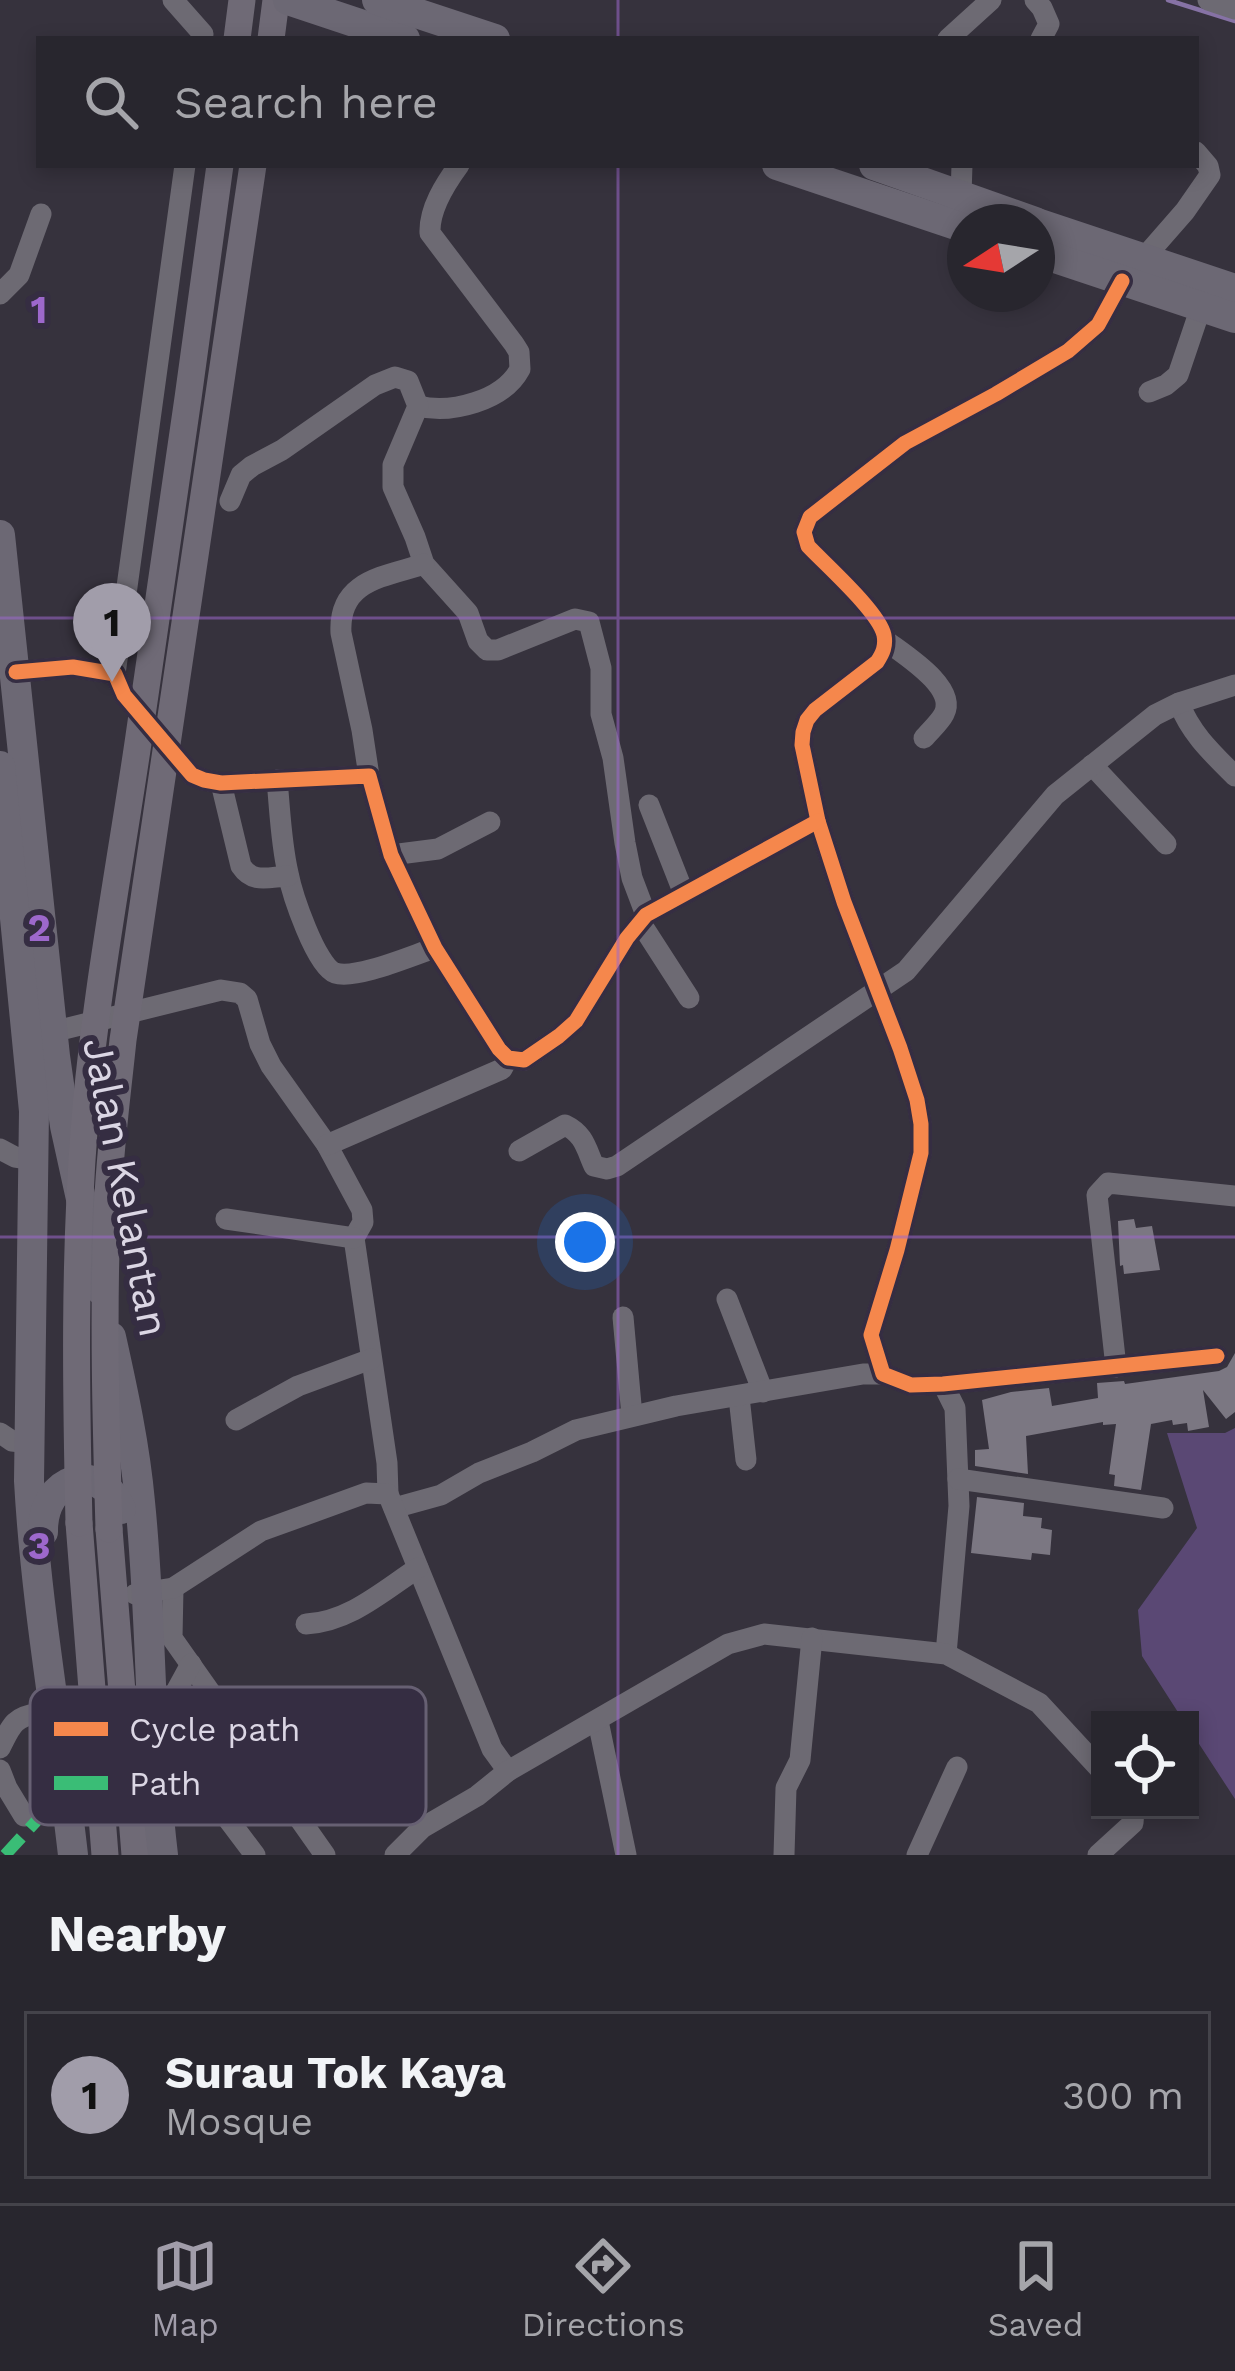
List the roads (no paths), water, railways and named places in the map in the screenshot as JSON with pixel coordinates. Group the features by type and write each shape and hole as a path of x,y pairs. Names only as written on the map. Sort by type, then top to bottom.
{"highway":[{"path":"288,0 396,36"},
{"path":"377,0 486,36"},
{"path":"793,168 966,203"},
{"path":"881,168 966,203"},
{"path":"1055,231 1202,307 1235,318"},
{"path":"1055,255 1235,289"},
{"name":"Jalan Kelantan","path":"0,536 65,1126 135,1459 151,1592 151,1687"},
{"name":"Jalan Kelantan","path":"0,766 34,1111 35,1160 15,1438 31,1517 42,1687"},
{"path":"43,1687 43,1512 56,1491 77,1480 90,1481 112,1494 120,1504 151,1592"},
{"name":"Jalan Kelantan","path":"67,1825 73,1855"},
{"name":"Jalan Kelantan","path":"160,1825 163,1855"}],"main road":[{"path":"237,36 242,0"},
{"path":"271,36 276,0"},
{"path":"92,1687 79,1523 76,1365 84,1125 220,168"},
{"path":"122,1687 109,1529 104,1358 113,1130 253,168"},
{"path":"103,1825 105,1855"},
{"path":"133,1825 135,1855"}],"street":[{"path":"173,0 203,36"},
{"path":"951,36 991,0"},
{"path":"1035,0 1048,24 1042,36"},
{"path":"924,737 946,712 947,700 940,686 885,640 874,616 808,546 804,532 810,518 904,443 1068,351 1098,325 1133,270 1185,212 1210,175 1199,156"},
{"path":"185,168 115,674 124,695 193,775 205,781 369,776"},
{"path":"418,406 443,409 487,398 508,385 520,369 514,344 430,233 439,197 458,168"},
{"path":"0,294 19,274 41,214"},
{"path":"1149,392 1178,375 1202,307"},
{"path":"230,501 241,476 252,466 388,379 408,381 418,406 392,466 393,487 424,564 468,613 478,641 487,650 498,650 574,619 589,622 601,668 601,714 614,758 632,878 643,918 689,998"},
{"path":"424,564 365,583 353,592 344,604 341,633 369,776 391,855 435,948 508,1058 524,1060 575,1021 643,918 818,821"},
{"path":"883,1374 871,1335 921,1153 921,1124 917,1100 818,821 802,731 815,710 877,662 885,640"},
{"path":"16,672 73,667 115,674"},
{"path":"520,1151 565,1125 583,1138 595,1166 616,1166 906,971 1055,795 1155,715 1235,685"},
{"path":"1179,703 1199,740 1235,776"},
{"path":"1092,765 1166,844"},
{"path":"277,780 288,876 318,957 329,970 340,975 360,971 435,948"},
{"path":"221,783 241,866 248,876 256,880 288,876"},
{"path":"650,805 684,894"},
{"path":"391,855 438,849 490,822"},
{"path":"52,1032 221,990 241,993 272,1066 327,1145 362,1210 363,1222 354,1238 391,1501 492,1750 508,1771"},
{"path":"327,1145 502,1069 508,1058"},
{"path":"0,1149 35,1160"},
{"path":"1116,1367 1097,1195 1108,1183 1235,1196"},
{"path":"226,1219 354,1238"},
{"path":"728,1300 764,1392"},
{"path":"623,1317 632,1416"},
{"path":"207,1687 172,1638 151,1592 261,1531 366,1493 391,1501 441,1495 479,1472 576,1430 676,1406 863,1374 883,1374 911,1385 943,1384 1217,1356"},
{"path":"236,1420 298,1386 371,1358"},
{"path":"943,1384 955,1408 959,1506 946,1654"},
{"path":"739,1397 746,1460"},
{"path":"958,1479 1163,1508"},
{"path":"305,1624 327,1623 361,1607 418,1568"},
{"path":"395,1855 422,1828 477,1796 508,1771 728,1644 764,1634 946,1654 1039,1703 1091,1759"},
{"path":"784,1855 786,1788 800,1760 812,1638"},
{"path":"178,1687 190,1664"},
{"path":"0,1748 12,1726 30,1710"},
{"path":"598,1721 626,1855"},
{"path":"917,1855 957,1766"},
{"path":"0,1770 24,1816 30,1814"},
{"path":"1099,1855 1133,1819"},
{"path":"232,1825 255,1855"},
{"path":"304,1825 325,1855"}],"waterway":[{"path":"1168,0 1235,21"}],"place":[{"name":"Surau Tok Kaya","path":"112,682"}]}
